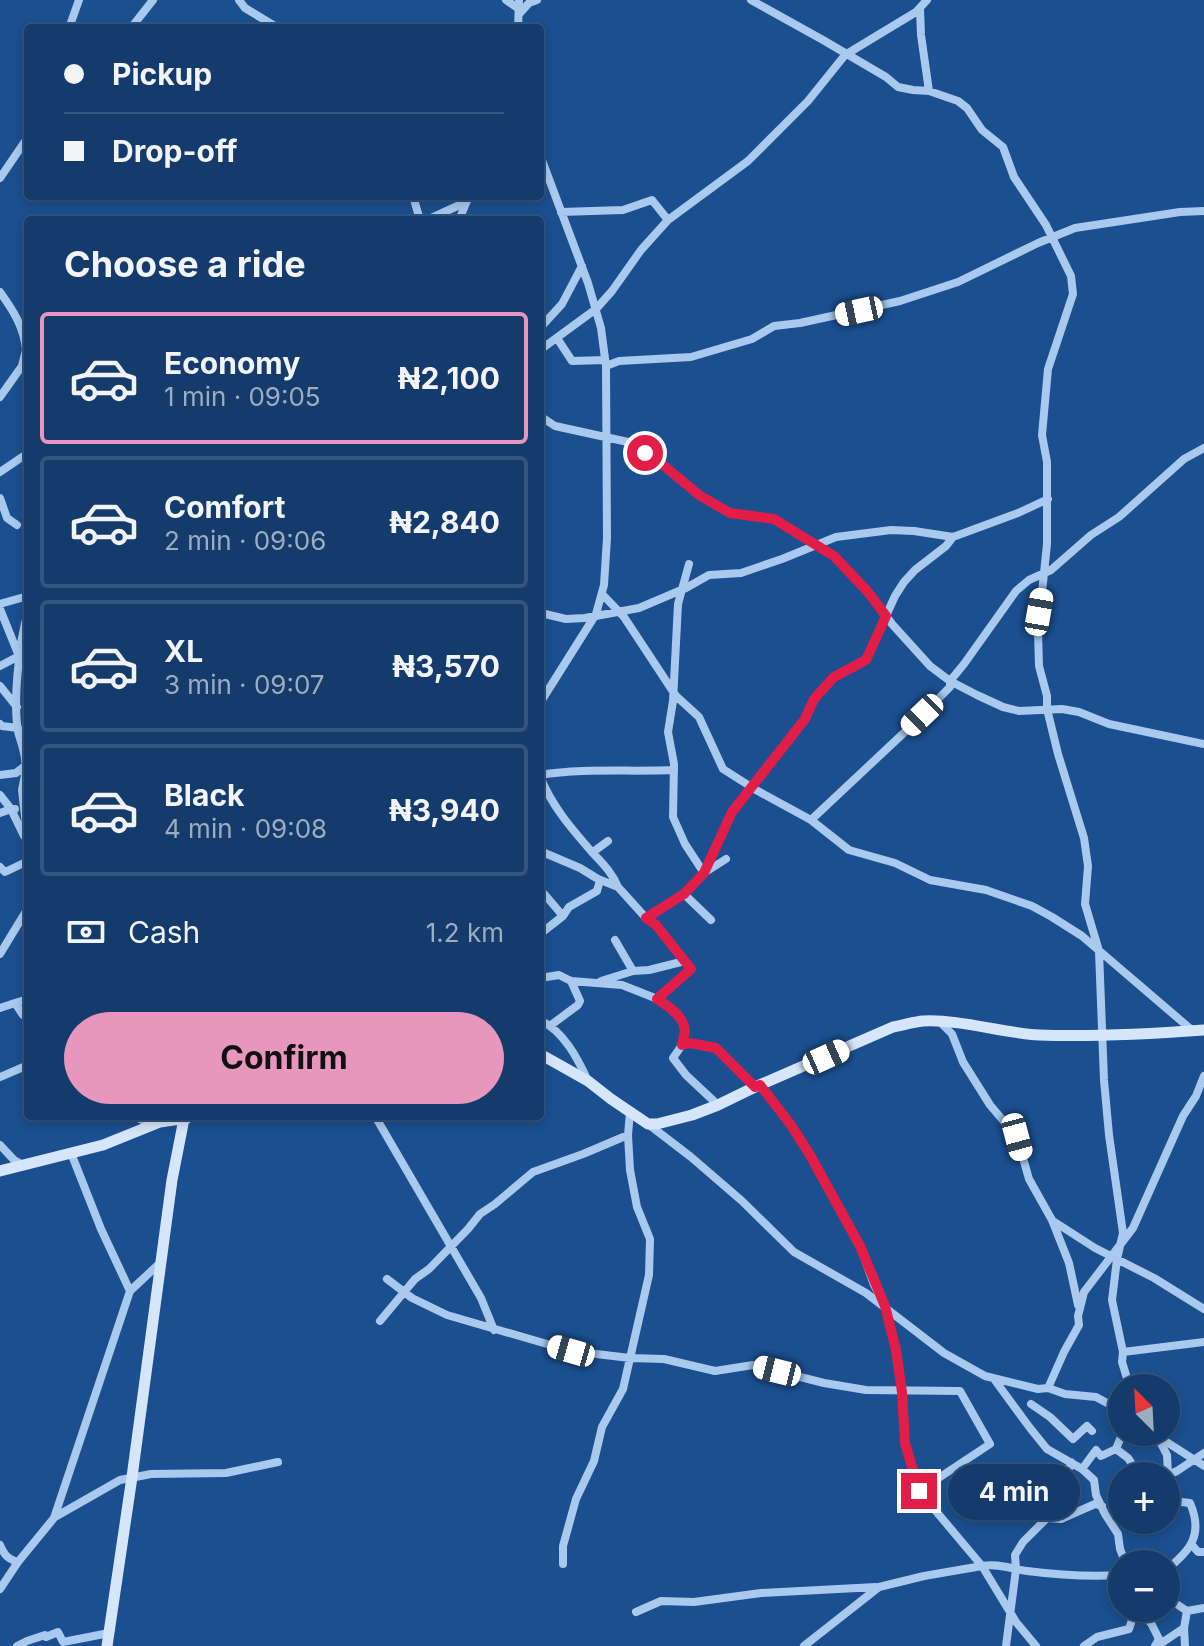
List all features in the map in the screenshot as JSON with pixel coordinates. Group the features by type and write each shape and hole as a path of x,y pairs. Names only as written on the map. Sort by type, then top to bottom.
{"street":[{"path":"70,24 79,0"},
{"path":"134,24 153,0"},
{"path":"239,0 245,8 271,24"},
{"path":"506,0 519,8 537,0"},
{"path":"751,0 886,77 898,87 929,91 958,101 967,108 982,130 1003,147 1014,177 1053,237 1073,284 1073,294 1048,369 1042,435 1047,462 1048,499 1038,631 1039,666 1064,779 1084,838 1088,866 1085,904 1099,951 1109,1135 1123,1233 1114,1258 1084,1292 1079,1309"},
{"path":"544,347 596,309 668,220 748,161 808,101 845,55 920,9 927,0"},
{"path":"920,9 929,91"},
{"path":"0,178 24,143"},
{"path":"544,166 582,266 601,328 605,363 607,538 602,594 595,617 544,697"},
{"path":"435,216 466,200"},
{"path":"561,212 623,210 652,200 668,220"},
{"path":"557,338 572,361 605,363 691,357 752,339 774,326 900,301 958,282 1075,228 1204,211"},
{"path":"544,324 562,304 582,266"},
{"path":"0,292 15,313 24,337"},
{"path":"0,397 24,360"},
{"path":"10,383 24,376"},
{"path":"544,419 555,426"},
{"path":"544,428 555,426 628,442 662,464 699,495 730,513 774,519 817,545 834,556 868,592 930,666 950,681 1003,707 1019,711 1062,709 1079,712 1109,724 1204,744"},
{"path":"811,820 950,687 950,681 1016,591 1029,580 1051,570 1091,535 1119,517 1184,459 1204,448"},
{"path":"1,469 24,459"},
{"path":"0,498 7,518 17,525"},
{"path":"544,615 566,619 595,617 639,608 709,575 741,573 836,537 891,530 953,537 1048,499"},
{"path":"704,873 732,812 805,719 814,699 834,677 866,660 904,582 953,537"},
{"path":"689,564 678,604 668,732 674,770 673,817 685,844 704,873"},
{"path":"602,594 646,649 673,693 699,717 723,769 811,820 849,850 895,863 930,880 986,890 1032,906 1068,926 1198,1031"},
{"path":"0,724 22,732 17,707 22,652 0,607 24,598"},
{"path":"0,666 22,652"},
{"path":"0,686 17,707"},
{"path":"0,775 16,773 24,768"},
{"path":"544,775 564,771 674,770"},
{"path":"544,788 561,815 612,873 618,887 656,925 691,969 657,999"},
{"path":"0,795 24,835"},
{"path":"0,813 24,809"},
{"path":"593,852 608,841"},
{"path":"544,853 618,887"},
{"path":"646,918 684,894 704,873 726,859"},
{"path":"0,867 5,872 24,863"},
{"path":"544,931 569,907 597,891 600,880"},
{"path":"544,894 563,916"},
{"path":"684,894 711,920"},
{"path":"0,954 24,915"},
{"path":"615,940 633,971"},
{"path":"592,984 633,971 685,961"},
{"path":"544,977 559,975 571,981 622,985 669,1007 681,1019 685,1031 682,1045 673,1058 718,1105"},
{"path":"551,1025 580,1001 571,981"},
{"path":"0,1008 24,1000"},
{"path":"15,1003 24,1015"},
{"path":"648,1124 669,1122 718,1105 893,1027 925,1021 1036,1035 1137,1035 1198,1031"},
{"path":"544,1022 551,1025 569,1046 588,1081"},
{"path":"940,1022 952,1034 963,1062 990,1105 1017,1137 1029,1179 1052,1220 1069,1263 1079,1309 1079,1325 1043,1389 1021,1416"},
{"path":"682,1045 690,1043 716,1048 758,1086 791,1125 810,1155 860,1246 885,1306 896,1350 905,1443 919,1491 982,1566 1011,1614 1036,1646"},
{"path":"544,1056 588,1081 691,1157 794,1252 885,1306 944,1353 985,1376 1065,1394 1096,1397 1108,1403"},
{"path":"0,1077 24,1067"},
{"path":"1120,1244 1133,1228 1204,1076"},
{"path":"563,1564 563,1546 576,1499 594,1461 602,1427 623,1389 649,1275 650,1239 637,1207 630,1170 630,1112"},
{"path":"0,1171 103,1145 157,1120"},
{"path":"107,1646 172,1180 186,1120"},
{"path":"377,1120 481,1298 494,1330"},
{"path":"380,1321 415,1279 429,1269 480,1214 533,1172 628,1135"},
{"path":"0,1145 24,1166"},
{"path":"71,1153 130,1291"},
{"path":"1052,1220 1095,1248 1154,1278 1204,1309"},
{"path":"1114,1258 1112,1300 1126,1374"},
{"path":"0,1589 54,1518 130,1291 160,1263"},
{"path":"387,1279 427,1307 447,1315 571,1351 664,1359 715,1371 753,1365 866,1390 960,1391 990,1444 919,1491"},
{"path":"1123,1352 1204,1342"},
{"path":"994,1378 1047,1449 1082,1469 1094,1480 1096,1495 1118,1534 1120,1550"},
{"path":"1031,1404 1073,1439 1087,1426 1092,1431"},
{"path":"1082,1469 1096,1450 1101,1456 1117,1446"},
{"path":"1175,1446 1204,1466"},
{"path":"1116,1449 1131,1462"},
{"path":"1180,1468 1204,1453"},
{"path":"54,1518 120,1480 151,1474 226,1473 278,1462"},
{"path":"1006,1646 1016,1569 1014,1560 1018,1549 1047,1518 1063,1510 1065,1481 1071,1462"},
{"path":"1180,1502 1190,1503 1195,1530 1192,1545 1180,1557"},
{"path":"1047,1518 1061,1519 1095,1504 1102,1506"},
{"path":"0,1545 3,1554 18,1562"},
{"path":"1192,1545 1198,1552 1204,1552"},
{"path":"636,1612 661,1601 694,1602 761,1593 879,1587 990,1565 1092,1577 1108,1576"},
{"path":"804,1646 879,1587"},
{"path":"1180,1606 1187,1611 1204,1608"},
{"path":"1185,1646 1187,1611"},
{"path":"1084,1646 1097,1637 1129,1629 1131,1622"},
{"path":"1150,1622 1159,1639 1156,1646"},
{"path":"1156,1646 1184,1628"},
{"path":"6,1646 16,1646 58,1632 63,1642 109,1633"}],"route":[{"path":"645,453 699,495 730,513 774,519 834,556 886,616 866,660 834,677 814,699 805,719 732,812 704,873 684,894 646,918 656,925 691,969 657,999 681,1019 685,1031 682,1045 690,1043 716,1048 755,1087 760,1085 810,1155 860,1246 885,1306 896,1350 905,1443 919,1491"}]}
